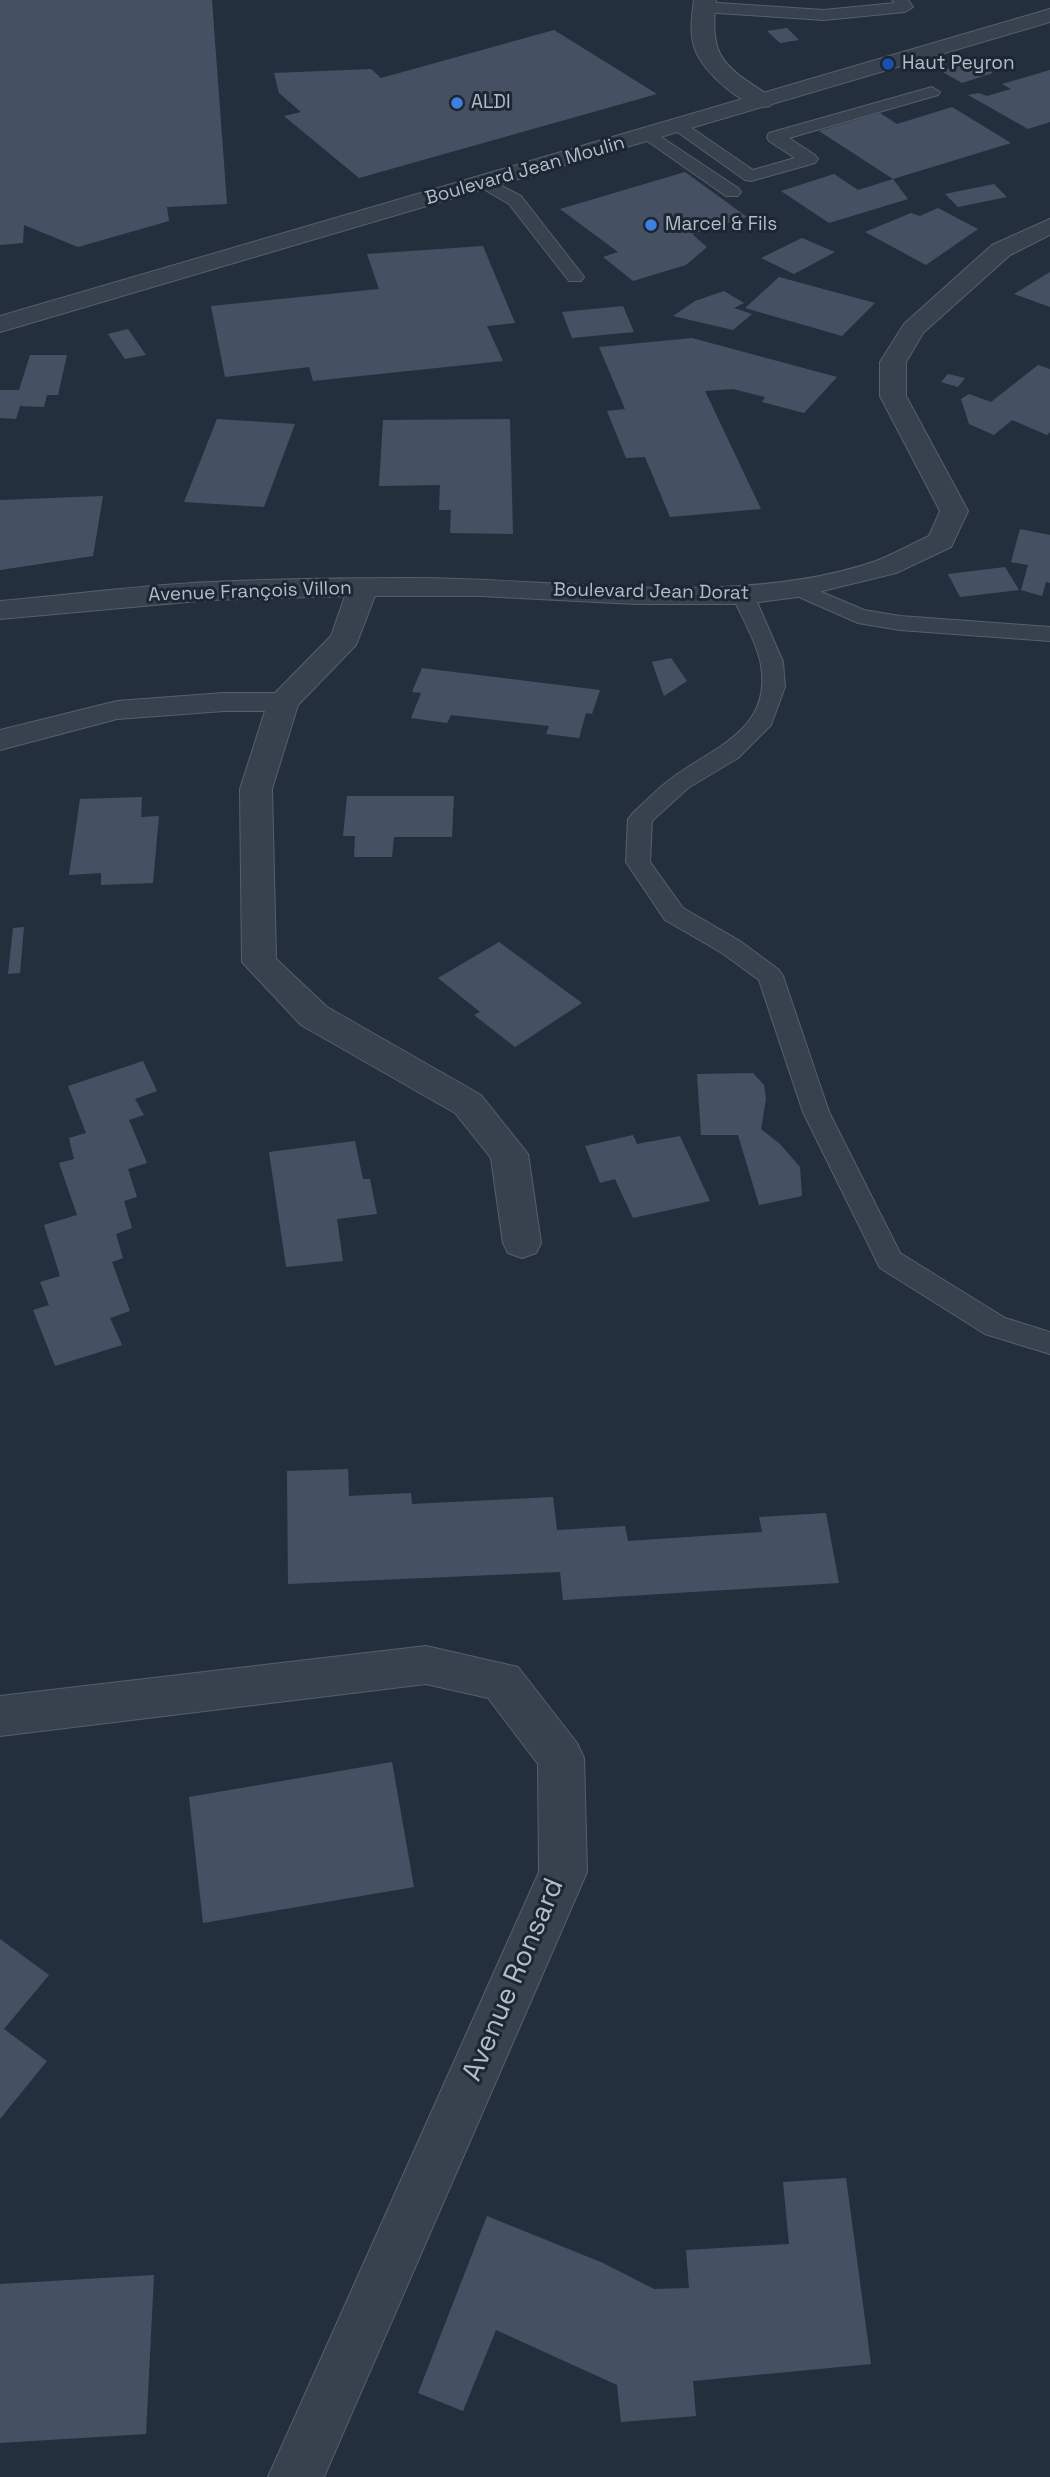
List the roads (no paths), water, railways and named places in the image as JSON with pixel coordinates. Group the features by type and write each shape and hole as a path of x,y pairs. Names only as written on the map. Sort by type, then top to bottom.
{"street":[{"path":"704,4 702,39 710,63 762,101"},
{"name":"Boulevard Jean Moulin","path":"0,324 1050,15"},
{"name":"Boulevard Jean Dorat","path":"363,587 481,587 635,595 743,595 798,588 886,567 941,541 954,511 893,396 893,362 913,328 1001,250 1050,226"},
{"name":"Avenue François Villon","path":"0,610 209,591 363,587 345,639 283,702"},
{"path":"0,740 117,710 224,702 283,702 256,789 260,962 314,1016 468,1104 509,1154 522,1243"},
{"name":"Avenue Ronsard","path":"0,1716 426,1665 502,1681 561,1758 562,1872 296,2477"}],"lane":[{"path":"814,0 824,15"},
{"path":"704,4 824,15 905,7 900,0"},
{"path":"677,126 751,176 809,159 775,137 932,92"},
{"path":"649,134 732,192"},
{"path":"486,183 514,200 575,278"},
{"path":"798,588 858,616 900,623 1050,634"},
{"path":"743,595 772,662 774,687 760,725 730,753 680,783 640,819 638,862 674,914 731,947 770,976 816,1112 890,1260 995,1326 1050,1343"}],"place":[{"name":"Haut Peyron","path":"888,64"},
{"name":"ALDI","path":"457,103"},
{"name":"Marcel & Fils","path":"651,225"}]}
